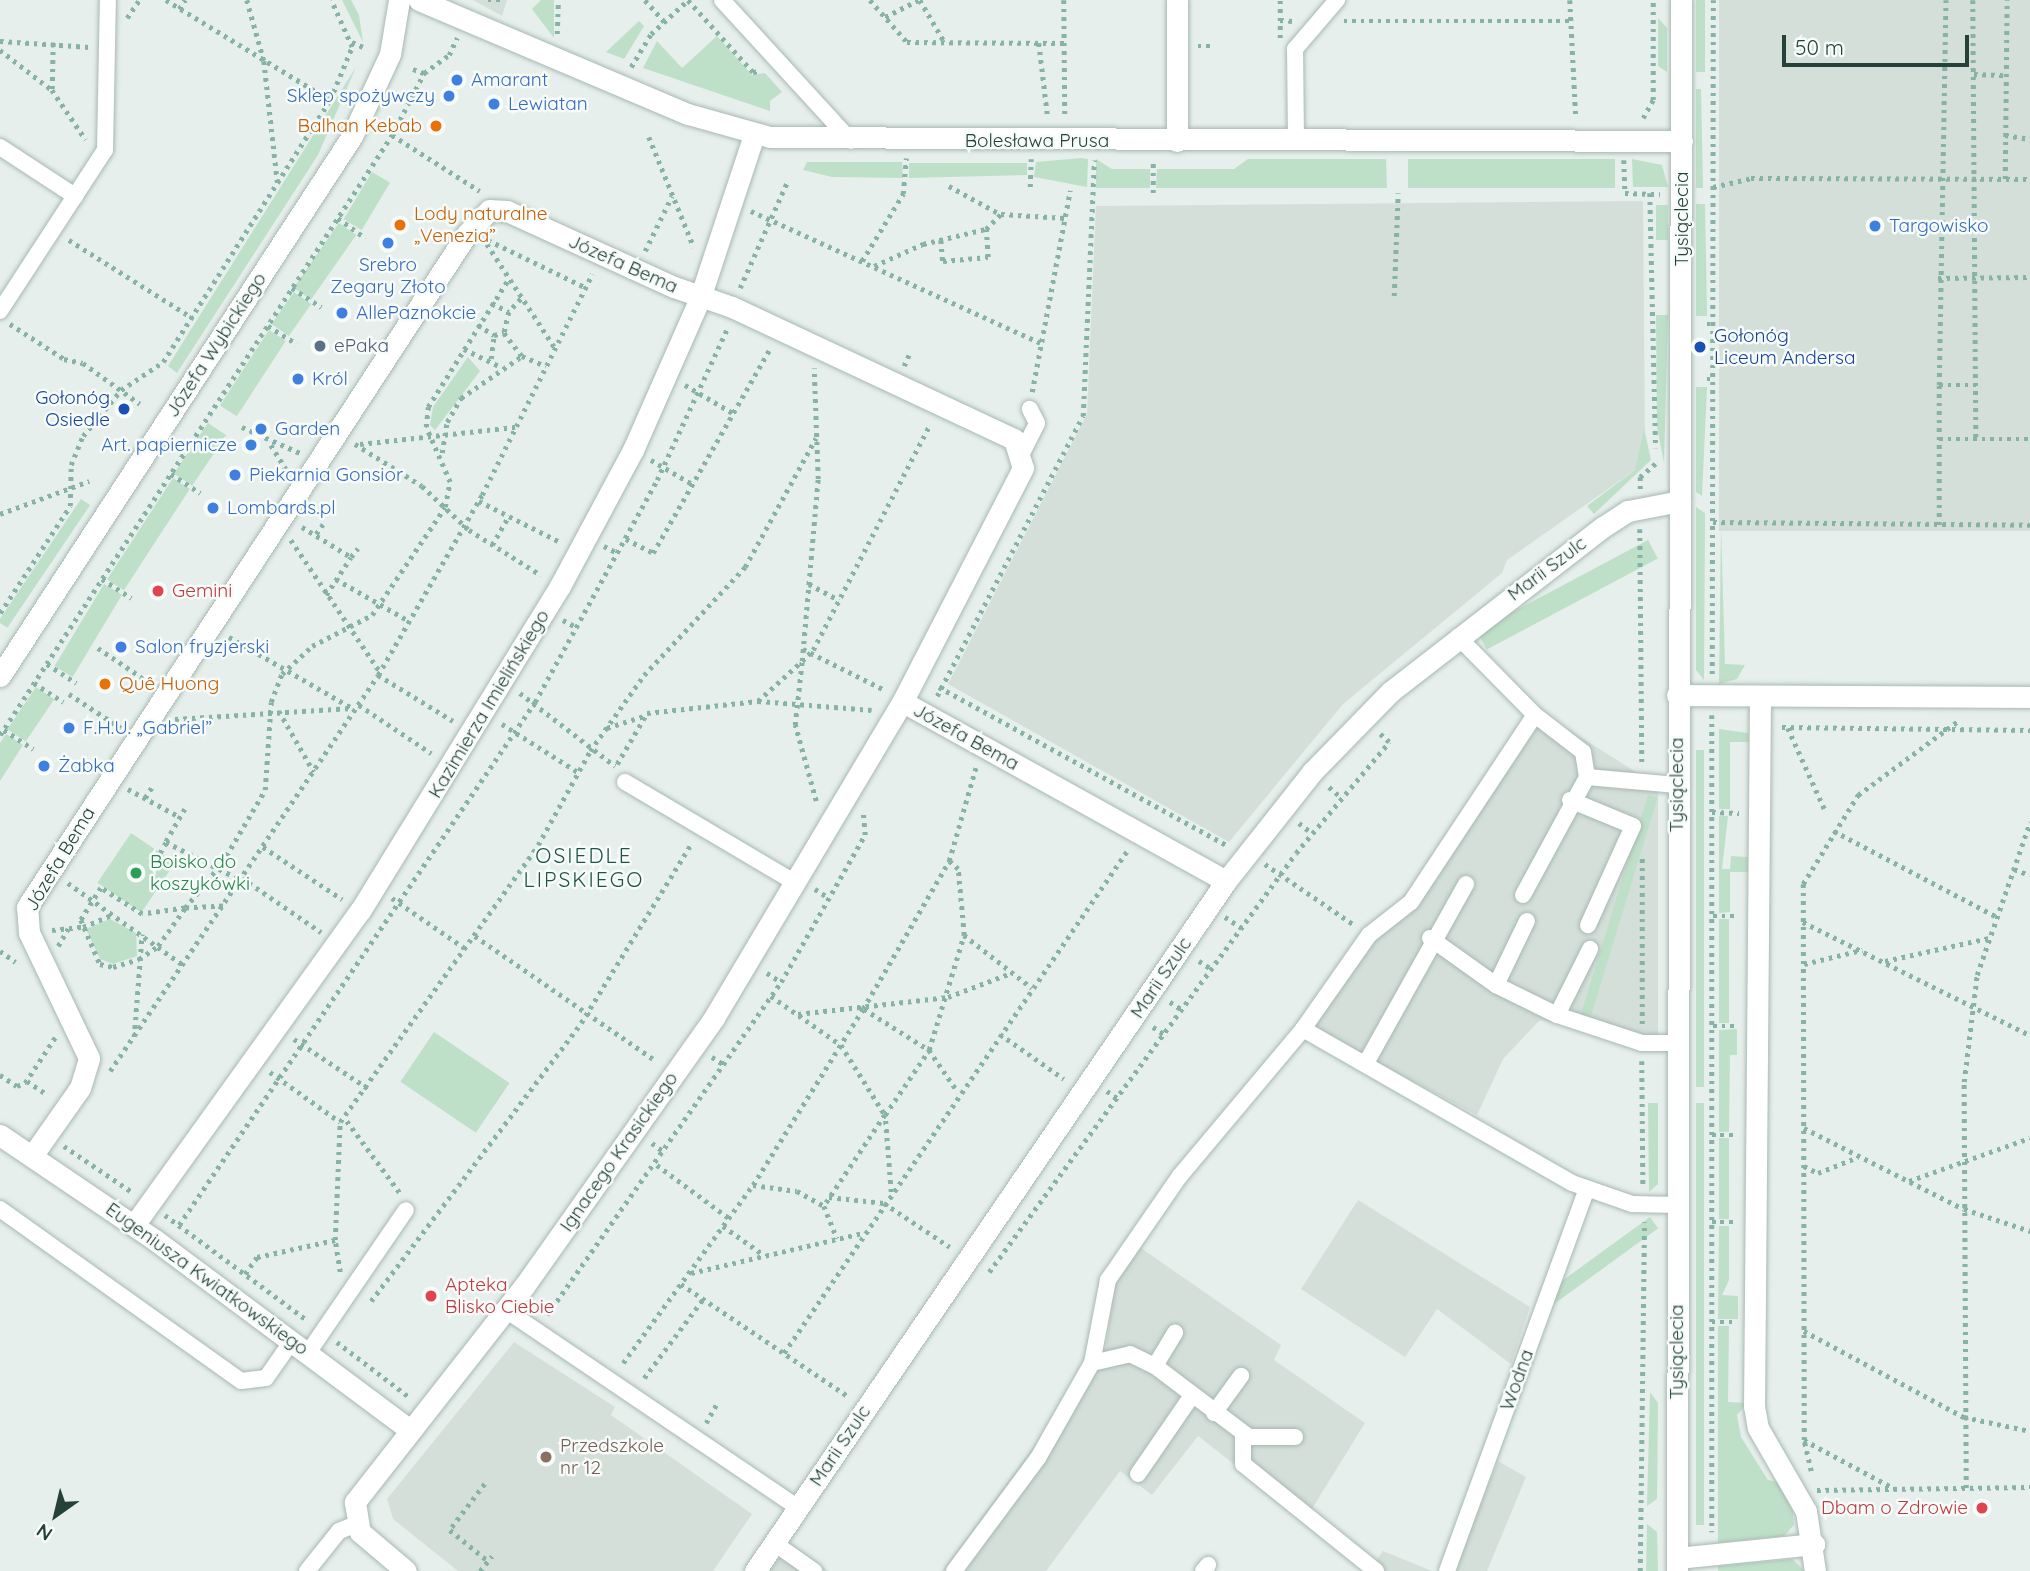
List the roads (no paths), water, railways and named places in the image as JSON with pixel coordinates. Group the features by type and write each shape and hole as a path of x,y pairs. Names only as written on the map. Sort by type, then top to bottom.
{"street":[{"name":"Józefa Wybickiego","path":"0,676 352,136 390,54 399,0"},
{"name":"Bolesława Prusa","path":"419,0 557,59 754,135 851,141 1682,141"},
{"path":"1177,0 1177,141"},
{"name":"Tysiąclecia","path":"1677,1564 1677,695 1681,0"},
{"name":"Kazimierza Imielińskiego","path":"134,1225 255,1062 360,911 474,734 560,586 633,450 704,289 736,204 754,135"},
{"name":"Józefa Bema","path":"32,1156 87,1072 89,1058 29,933 27,907 335,434 483,224 507,211 636,271 704,289 814,349 1002,431 1023,451 1023,468 901,705 982,746 1226,881"},
{"name":"Marii Szulc","path":"755,1571 1226,881 1362,718 1458,637 1612,520 1680,502"},
{"path":"1677,695 2030,697"},
{"path":"1759,696 1754,1406 1758,1428 1808,1491 1815,1571"},
{"name":"Ignacego Krasickiego","path":"356,1524 355,1502 409,1429 506,1310 674,1074 796,883 901,705"},
{"name":"Eugeniusza Kwiatkowskiego","path":"0,1135 134,1225 409,1429"},
{"path":"356,1524 406,1571"},
{"path":"1677,1564 1814,1544"}],"lane":[{"path":"0,310 101,156 108,0"},
{"path":"723,0 851,141"},
{"path":"1296,141 1295,49 1337,0"},
{"path":"0,146 75,196"},
{"path":"1023,451 1037,423 1030,409"},
{"path":"1458,637 1535,715 1583,752 1587,777 1570,800 1523,895"},
{"path":"954,1571 1038,1458 1092,1363 1108,1280 1179,1177 1303,1029 1369,935 1411,902 1535,715"},
{"path":"1587,777 1642,784 1677,785"},
{"path":"625,782 796,883"},
{"path":"1570,800 1633,826 1588,925"},
{"path":"1366,1063 1430,938 1465,884"},
{"path":"1496,985 1527,921"},
{"path":"1430,938 1496,985 1558,1015 1642,1042 1677,1043"},
{"path":"1558,1015 1590,949"},
{"path":"1303,1029 1587,1189 1632,1203 1677,1205"},
{"name":"Wodna","path":"1447,1571 1587,1189"},
{"path":"0,1209 241,1381 266,1378 300,1347 323,1331 344,1294 406,1210"},
{"path":"506,1310 798,1508"},
{"path":"1155,1366 1175,1333"},
{"path":"1092,1363 1117,1352 1155,1366 1191,1397 1243,1433 1294,1437"},
{"path":"1214,1413 1241,1376"},
{"path":"1138,1474 1191,1397"},
{"path":"1243,1433 1243,1464 1376,1571"},
{"path":"307,1571 339,1531 356,1524"},
{"path":"774,1543 814,1571"}],"place":[{"name":"Amarant","path":"457,80"},
{"name":"Sklep spożywczy","path":"449,96"},
{"name":"Lewiatan","path":"494,104"},
{"name":"Balhan Kebab","path":"436,126"},
{"name":"Lody naturalne „Venezia”","path":"400,225"},
{"name":"Targowisko","path":"1875,226"},
{"name":"Srebro Zegary Złoto","path":"388,243"},
{"name":"AllePaznokcie","path":"342,313"},
{"name":"ePaka","path":"320,346"},
{"name":"Gołonóg Liceum Andersa","path":"1700,347"},
{"name":"Król","path":"298,379"},
{"name":"Gołonóg Osiedle","path":"124,409"},
{"name":"Garden","path":"261,429"},
{"name":"Art. papiernicze","path":"251,445"},
{"name":"Piekarnia Gonsior","path":"235,475"},
{"name":"Lombards.pl","path":"213,508"},
{"name":"Gemini","path":"158,591"},
{"name":"Salon fryzjerski","path":"121,647"},
{"name":"Quê Huong","path":"105,684"},
{"name":"F.H.U. „Gabriel”","path":"69,728"},
{"name":"Żabka","path":"44,766"},
{"name":"Boisko do koszykówki","path":"136,873"},
{"name":"Apteka Blisko Ciebie","path":"431,1296"},
{"name":"Przedszkole nr 12","path":"546,1457"},
{"name":"Dbam o Zdrowie","path":"1982,1508"}],"district":[{"name":"OSIEDLE LIPSKIEGO","path":"584,867"}]}
